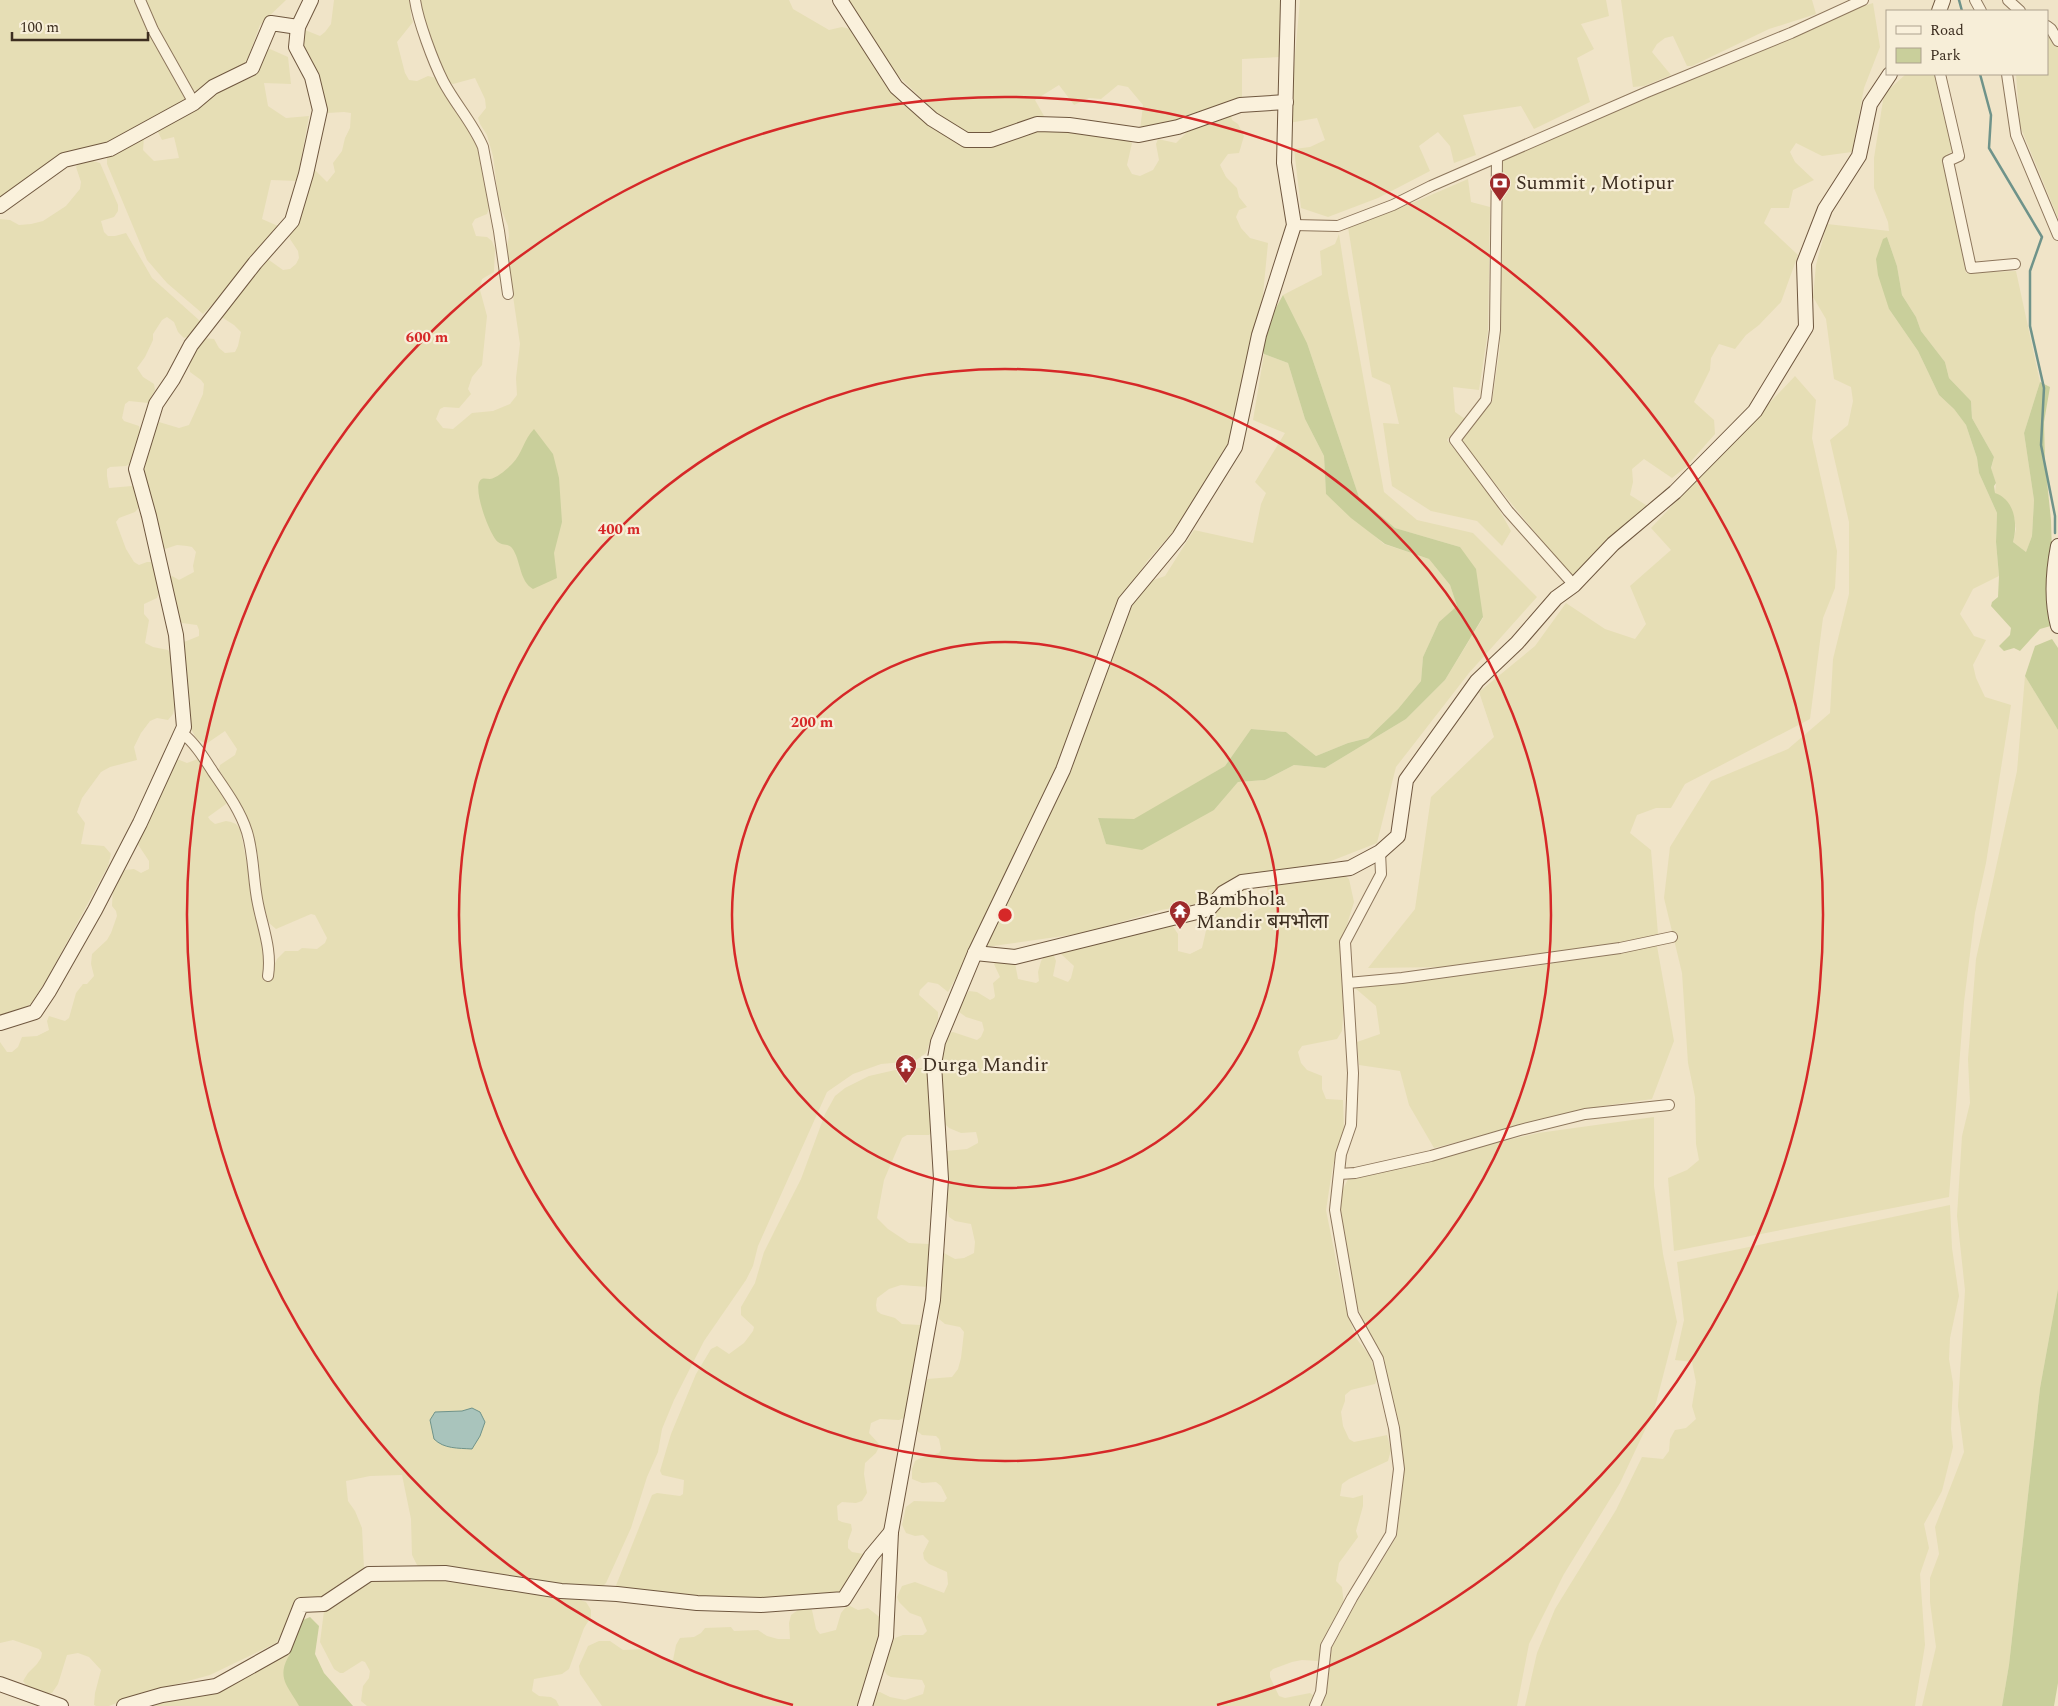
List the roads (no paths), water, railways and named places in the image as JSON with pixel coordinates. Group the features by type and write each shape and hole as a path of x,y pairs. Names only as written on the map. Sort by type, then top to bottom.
{"street":[{"path":"140,0 153,30 194,103"},
{"path":"0,1023 35,1012 49,991 95,910 140,823 184,728 176,635 149,516 136,469 156,404 173,379 191,345 292,221 306,174 320,110 312,77 296,47 298,27 311,0"},
{"path":"415,0 417,14 442,80 484,147 508,294"},
{"path":"840,0 896,87 932,119 966,140 991,140 1037,124 1069,125 1139,134 1178,127 1240,105 1286,102"},
{"path":"865,1706 886,1637 892,1532 933,1300 941,1179 934,1064 938,1042 975,953 1063,770 1125,602 1179,537 1235,447 1259,335 1294,225 1284,163 1288,0"},
{"path":"1294,225 1338,226 1393,205 1647,92 1790,33 1863,0"},
{"path":"2008,0 2019,10"},
{"path":"0,206 64,160 110,149 194,103 213,88 252,68 271,23 298,27"},
{"path":"2048,27 2058,41"},
{"path":"975,953 1015,957 1078,943 1209,909 1223,893 1242,882 1350,868 1380,852 1398,836 1406,780 1477,681 1517,643 1556,598 1574,585 1613,544 1675,492 1755,411 1779,374 1806,327 1804,263 1825,209 1859,156 1870,104 1889,75"},
{"path":"1940,75 1959,156 1948,161 1971,268 2015,264"},
{"path":"2007,75 2016,135 2058,234"},
{"path":"1497,158 1495,330 1486,400 1455,440 1508,511 1574,585"},
{"path":"2058,546 2053,606 2058,626"},
{"path":"182,733 190,739 228,793 248,834 258,903 269,953 268,976"},
{"path":"1315,1706 1321,1692 1326,1646 1352,1598 1391,1534 1399,1469 1394,1428 1378,1359 1353,1314 1334,1210 1341,1154 1351,1125 1353,1072 1345,942 1380,874 1380,852"},
{"path":"1348,983 1402,978 1620,948 1672,937"},
{"path":"1339,1174 1355,1173 1431,1156 1520,1130 1585,1114 1669,1105"},
{"path":"124,1706 162,1695 216,1686 284,1648 301,1605 324,1604 369,1574 445,1572 561,1591 617,1594 697,1603 761,1605 834,1600 844,1599 871,1556 892,1532"},
{"path":"0,1684 61,1706"}],"water":[{"path":"472,1408 480,1412 485,1422 480,1436 472,1449 442,1445 434,1439 430,1420 435,1412 462,1411"}],"waterway":[{"path":"1959,0 1962,10"},
{"path":"1980,75 1991,115 1989,148 2042,237 2030,271 2030,326 2044,388 2041,445 2055,516 2055,533"}],"place":[{"name":"Summit , Motipur","path":"1500,202"},
{"name":"Bambhola Mandir बमभोला","path":"1180,930"},
{"name":"Durga Mandir","path":"906,1084"}]}
